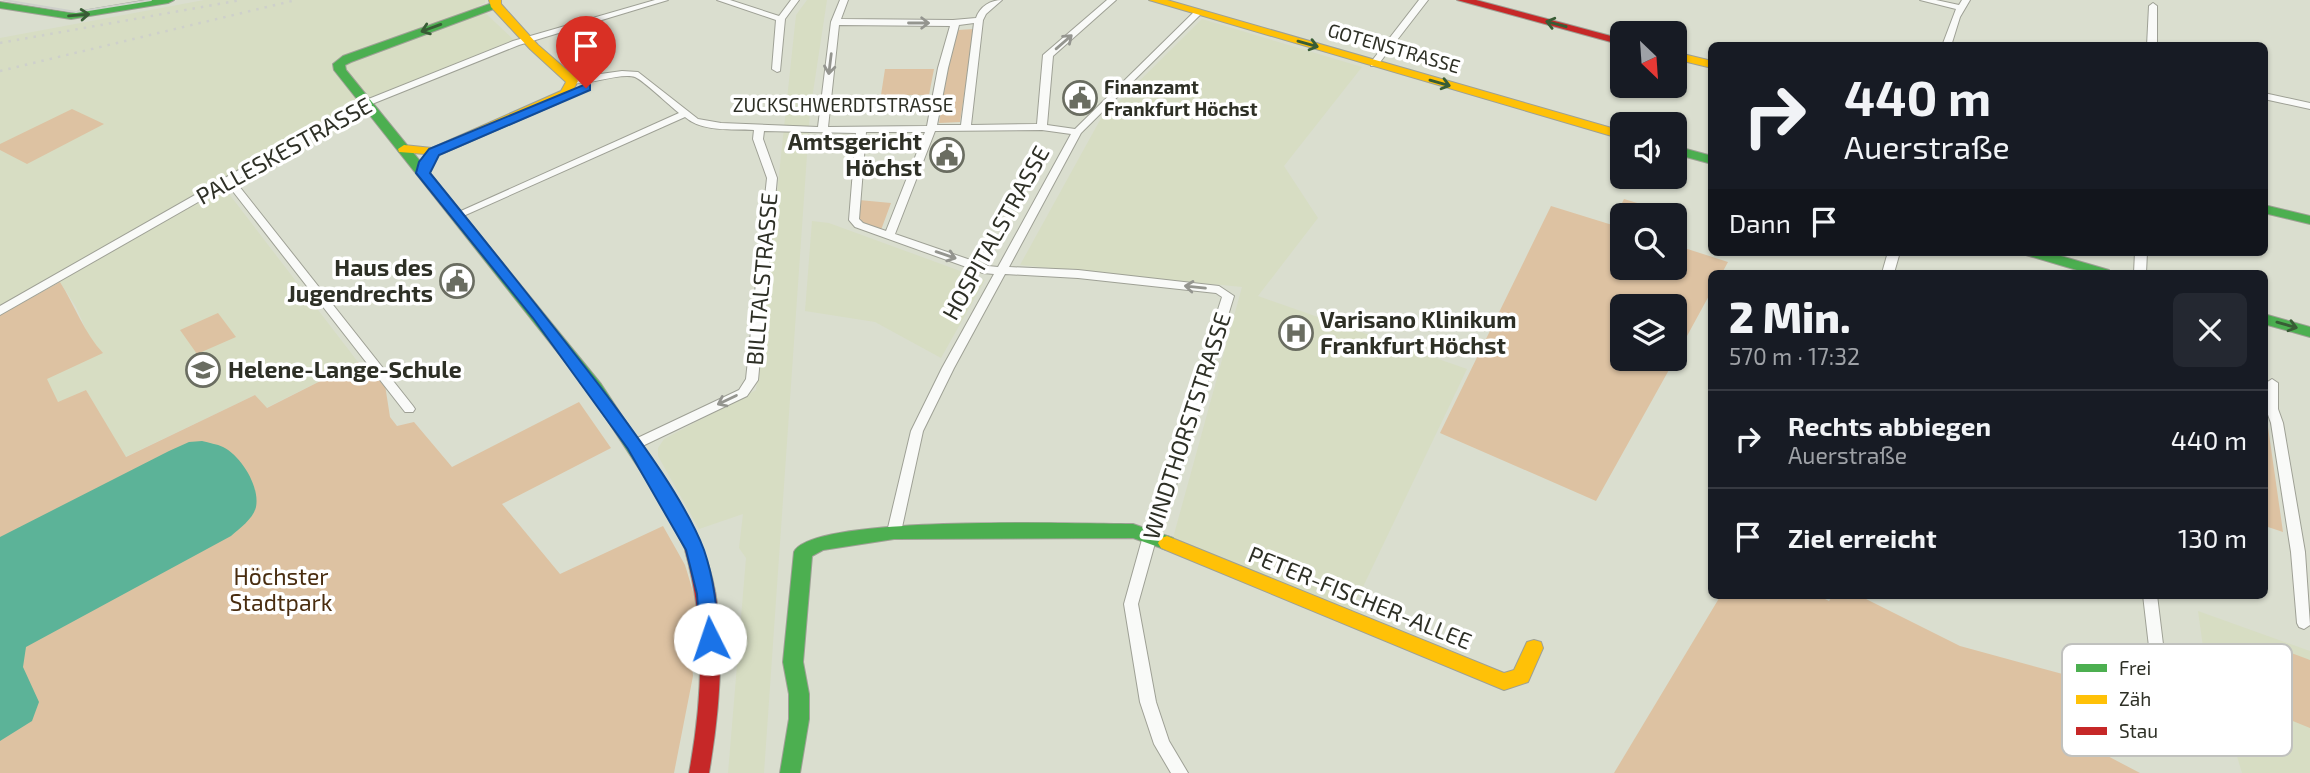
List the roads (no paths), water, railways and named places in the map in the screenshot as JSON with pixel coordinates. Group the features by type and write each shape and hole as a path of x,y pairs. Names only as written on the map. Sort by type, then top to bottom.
{"main road":[{"path":"7,4 71,16 168,0"},
{"name":"GOTENSTRASSE","path":"1155,0 1610,132"},
{"name":"HOSPITALSTRASSE","path":"1198,13 1212,0"},
{"path":"1463,0 1610,38"},
{"path":"404,149 420,153 434,152 559,98 570,88 572,82 527,40 495,3 342,62 340,70 547,326 634,445 684,527 695,550 706,594 710,696 699,773"},
{"path":"1687,58 1708,64"},
{"path":"423,173 426,162 434,152"},
{"path":"1687,153 1708,159"},
{"path":"2268,210 2310,220"},
{"path":"2045,256 2094,270"},
{"path":"2268,320 2310,332"},
{"path":"790,773 799,719 798,686 793,662 803,552 820,543 894,532 1133,531 1150,536"},
{"name":"PETER-FISCHER-ALLEE","path":"1150,536 1504,682 1515,682 1524,676 1534,648"}],"street":[{"name":"PALLESKESTRASSE","path":"0,311 366,103 527,40 664,0"},
{"path":"721,0 780,19"},
{"path":"777,69 780,19 795,0"},
{"path":"823,130 835,22 844,0"},
{"path":"966,126 979,20 982,13 998,0"},
{"path":"1042,127 1048,55 1112,0"},
{"path":"1374,64 1424,0"},
{"path":"1924,0 1964,4 1948,42"},
{"path":"2152,42 2154,6"},
{"name":"HOSPITALSTRASSE","path":"894,532 917,431 948,368 1077,132 1198,13"},
{"path":"835,22 953,23 979,20"},
{"path":"889,236 932,127 943,68 955,26 953,23"},
{"name":"ZUCKSCHWERDTSTRASSE","path":"572,82 627,74 638,75 684,114 695,121 708,124 823,130 1042,127 1077,132"},
{"path":"559,98 611,78"},
{"path":"2268,97 2310,106"},
{"path":"457,215 684,114"},
{"name":"BILLTALSTRASSE","path":"634,445 743,393 752,380 772,178 758,139 760,128"},
{"path":"861,130 854,220 859,225 889,236 987,270 1002,272"},
{"path":"230,181 409,409"},
{"name":"WINDTHORSTSTRASSE","path":"1002,272 1078,274 1219,290 1228,296 1159,518 1150,536 1131,604 1147,702 1162,744 1181,773"},
{"path":"2272,383 2272,409 2304,555 2304,623"},
{"path":"2150,599 2156,644"}],"tram line":[{"path":"4,0 76,12 151,0"}],"railway":[{"path":"0,43 241,0"},
{"path":"0,71 296,0"}],"place":[{"name":"Finanzamt Frankfurt Höchst","path":"1080,98"},
{"name":"Amtsgericht Höchst","path":"947,155"},
{"name":"Haus des Jugendrechts","path":"457,281"},
{"name":"Varisano Klinikum Frankfurt Höchst","path":"1296,333"},
{"name":"Helene-Lange-Schule","path":"203,370"}],"park label":[{"name":"Höchster Stadtpark","path":"281,590"}]}
